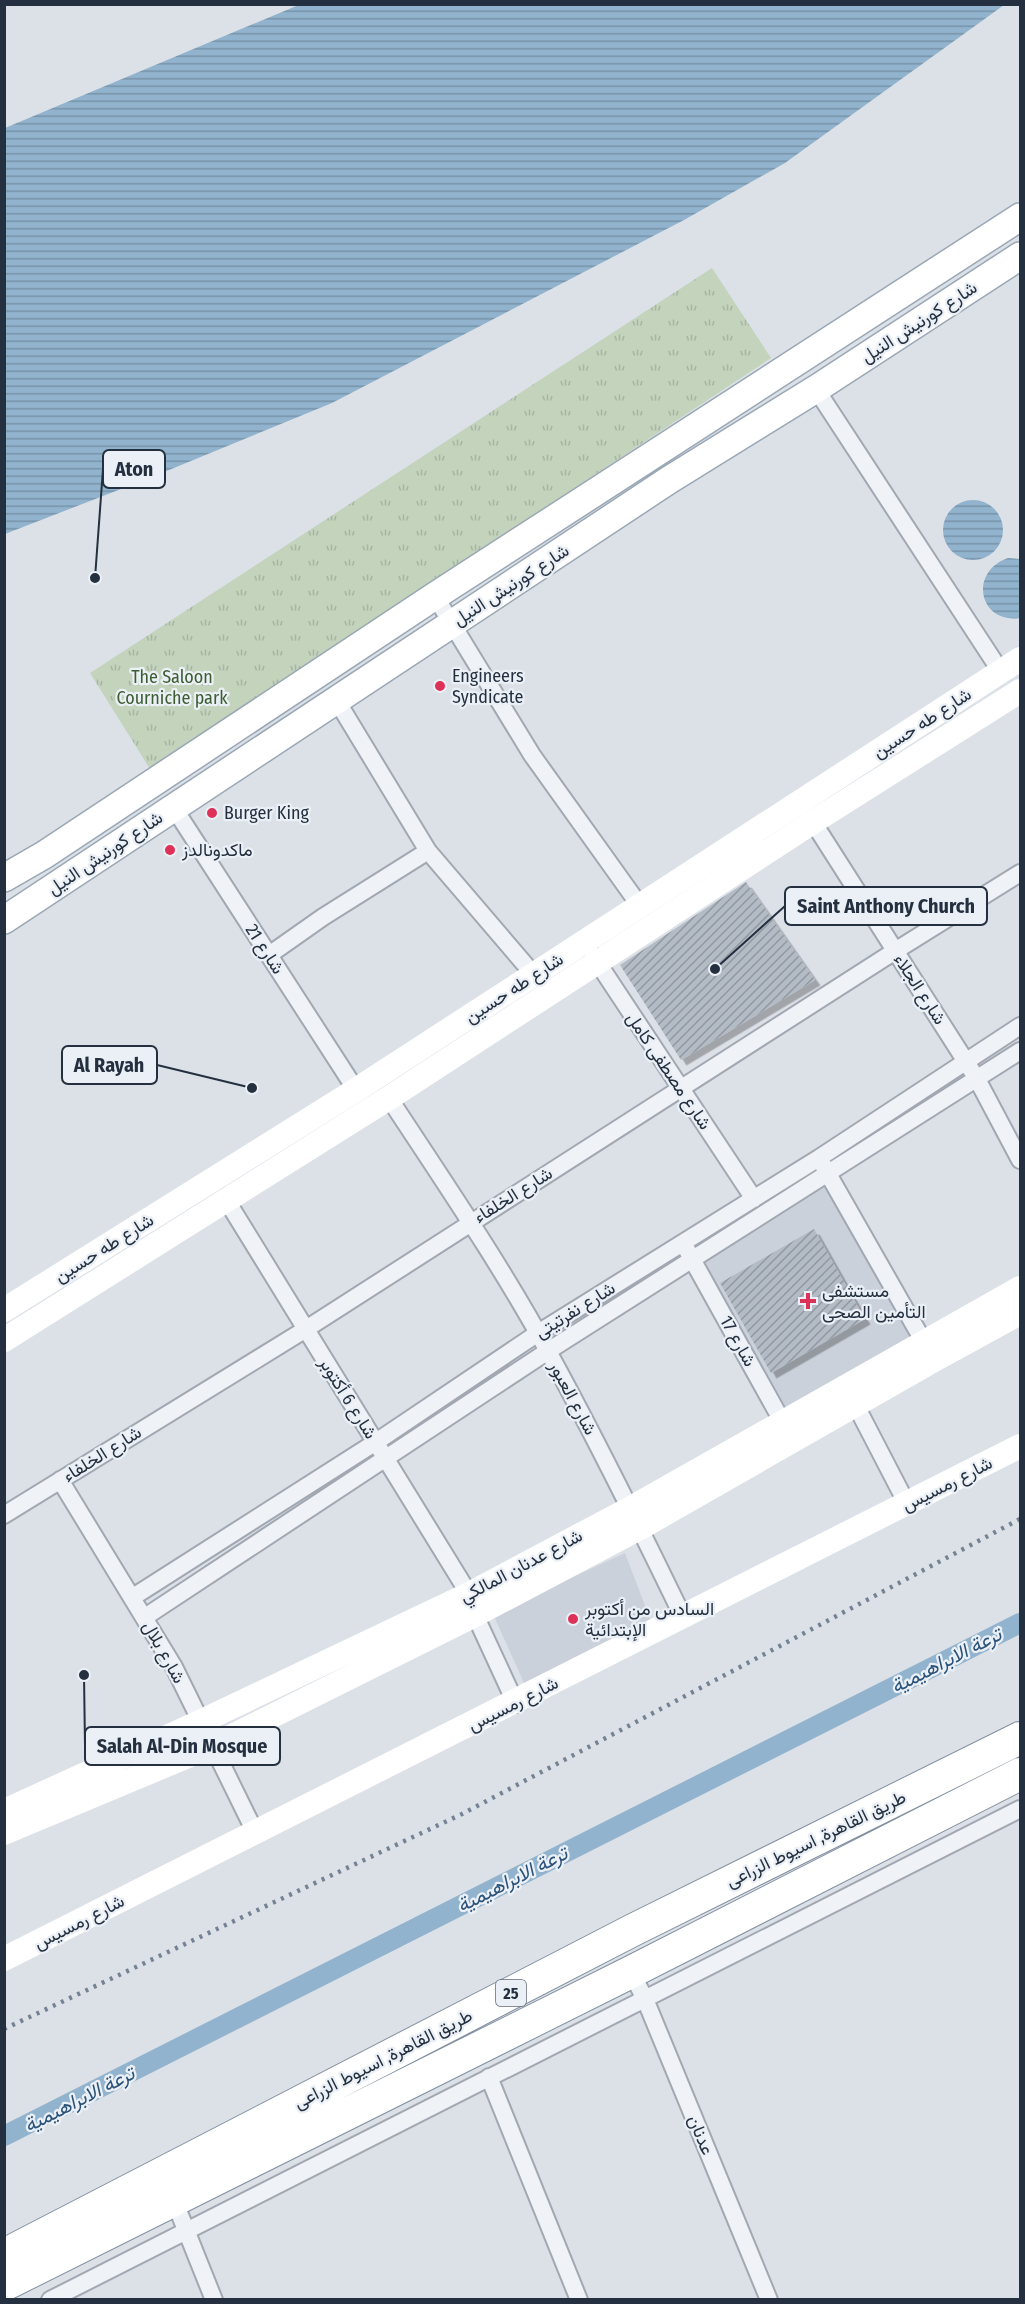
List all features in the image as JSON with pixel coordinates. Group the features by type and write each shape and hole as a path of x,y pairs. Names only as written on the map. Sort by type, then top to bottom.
{"highway":[{"name":"طريق القاهرة, اسيوط الزراعى","path":"4,2255 633,1930 1020,1737"},
{"name":"طريق القاهرة, اسيوط الزراعى","path":"4,2285 174,2200 642,1978 1020,1774"},
{"path":"633,1930 642,1978"}],"main road":[{"name":"شارع كورنيش النيل","path":"4,878 44,855 435,596 1020,217"},
{"name":"شارع كورنيش النيل","path":"4,920 669,480 816,389 1020,256"},
{"name":"شارع طه حسين","path":"4,1310 356,1090 1011,665"},
{"name":"شارع طه حسين","path":"7,1336 389,1098 813,822 1020,691"},
{"name":"شارع عدنان المالكي","path":"4,1833 212,1746 635,1518 851,1396 929,1351 1020,1288"},
{"name":"شارع عدنان المالكي","path":"929,1351 1020,1313"},
{"name":"شارع رمسيس","path":"4,1959 516,1704 1020,1446"},
{"name":"شارع عدنان المالكي","path":"4,1811 200,1722 472,1605"}],"street":[{"path":"816,389 1011,665"},
{"path":"435,596 532,754 640,906"},
{"path":"337,701 428,850 534,975"},
{"name":"شارع 21","path":"174,808 356,1090"},
{"name":"شارع الجلاء","path":"813,822 977,1079 1020,1160"},
{"path":"269,955 323,917 428,850"},
{"name":"شارع الخلفاء","path":"4,1515 306,1329 470,1222 1020,873"},
{"name":"شارع مصطفى كامل","path":"584,943 754,1199"},
{"name":"شارع نفرتيتى","path":"133,1597 376,1442 538,1334 819,1158 1020,1026"},
{"name":"شارع نفرتيتى","path":"145,1617 548,1351 1020,1051"},
{"name":"شارع العبور","path":"389,1098 470,1222 548,1351 635,1518 683,1617"},
{"path":"819,1158 929,1351"},
{"name":"شارع 6 أكتوبر","path":"227,1201 386,1458 472,1605 516,1704"},
{"name":"شارع 17","path":"682,1242 788,1431"},
{"path":"851,1396 907,1504"},
{"name":"شارع بلال","path":"60,1480 174,1666 255,1832"},
{"name":"طريق القاهرة, اسيوط الزراعى","path":"50,2300 489,2077 642,1978 1020,1809"},
{"name":"عدنان","path":"642,1978 769,2300"},
{"path":"489,2077 579,2300"},
{"path":"174,2200 214,2300"}],"shaded area":[{"name":"مستشفى التأمين الصحى","path":"827,1176 922,1343 783,1419 694,1260"},
{"name":"السادس من أكتوبر الإبتدائية","path":"625,1553 652,1624 524,1683 493,1614"}],"green space":[{"name":"The Saloon Courniche park","path":"712,268 771,358 150,769 90,673"}],"water":[{"path":"301,4 1004,5 785,163 684,220 332,403 5,534 5,128"},
{"path":"967,500 979,500 990,505 998,513 1003,530 1001,542 990,555 979,560 967,560 956,555 948,547 943,536 943,524 948,513 956,505"},
{"path":"1008,558 1020,559 1020,618 1006,618 995,613 984,596 983,585 987,574 995,565"}],"building":[{"path":"746,882 815,980 681,1060 620,965"},
{"path":"814,1229 865,1319 771,1373 720,1283"}],"waterway":[{"name":"ترعة الابراهيمية","path":"4,2136 1020,1623"}],"railway":[{"path":"4,2029 462,1814 1020,1519"}],"place":[{"name":"Aton","path":"95,578"},
{"name":"Engineers Syndicate","path":"440,686"},
{"name":"Burger King","path":"212,813"},
{"name":"ماكدونالدز","path":"170,850"},
{"name":"Saint Anthony Church","path":"715,969"},
{"name":"Al Rayah","path":"252,1088"},
{"name":"مستشفى التأمين الصحى","path":"808,1301"},
{"name":"السادس من أكتوبر الإبتدائية","path":"573,1619"},
{"name":"Salah Al-Din Mosque","path":"84,1675"}]}
